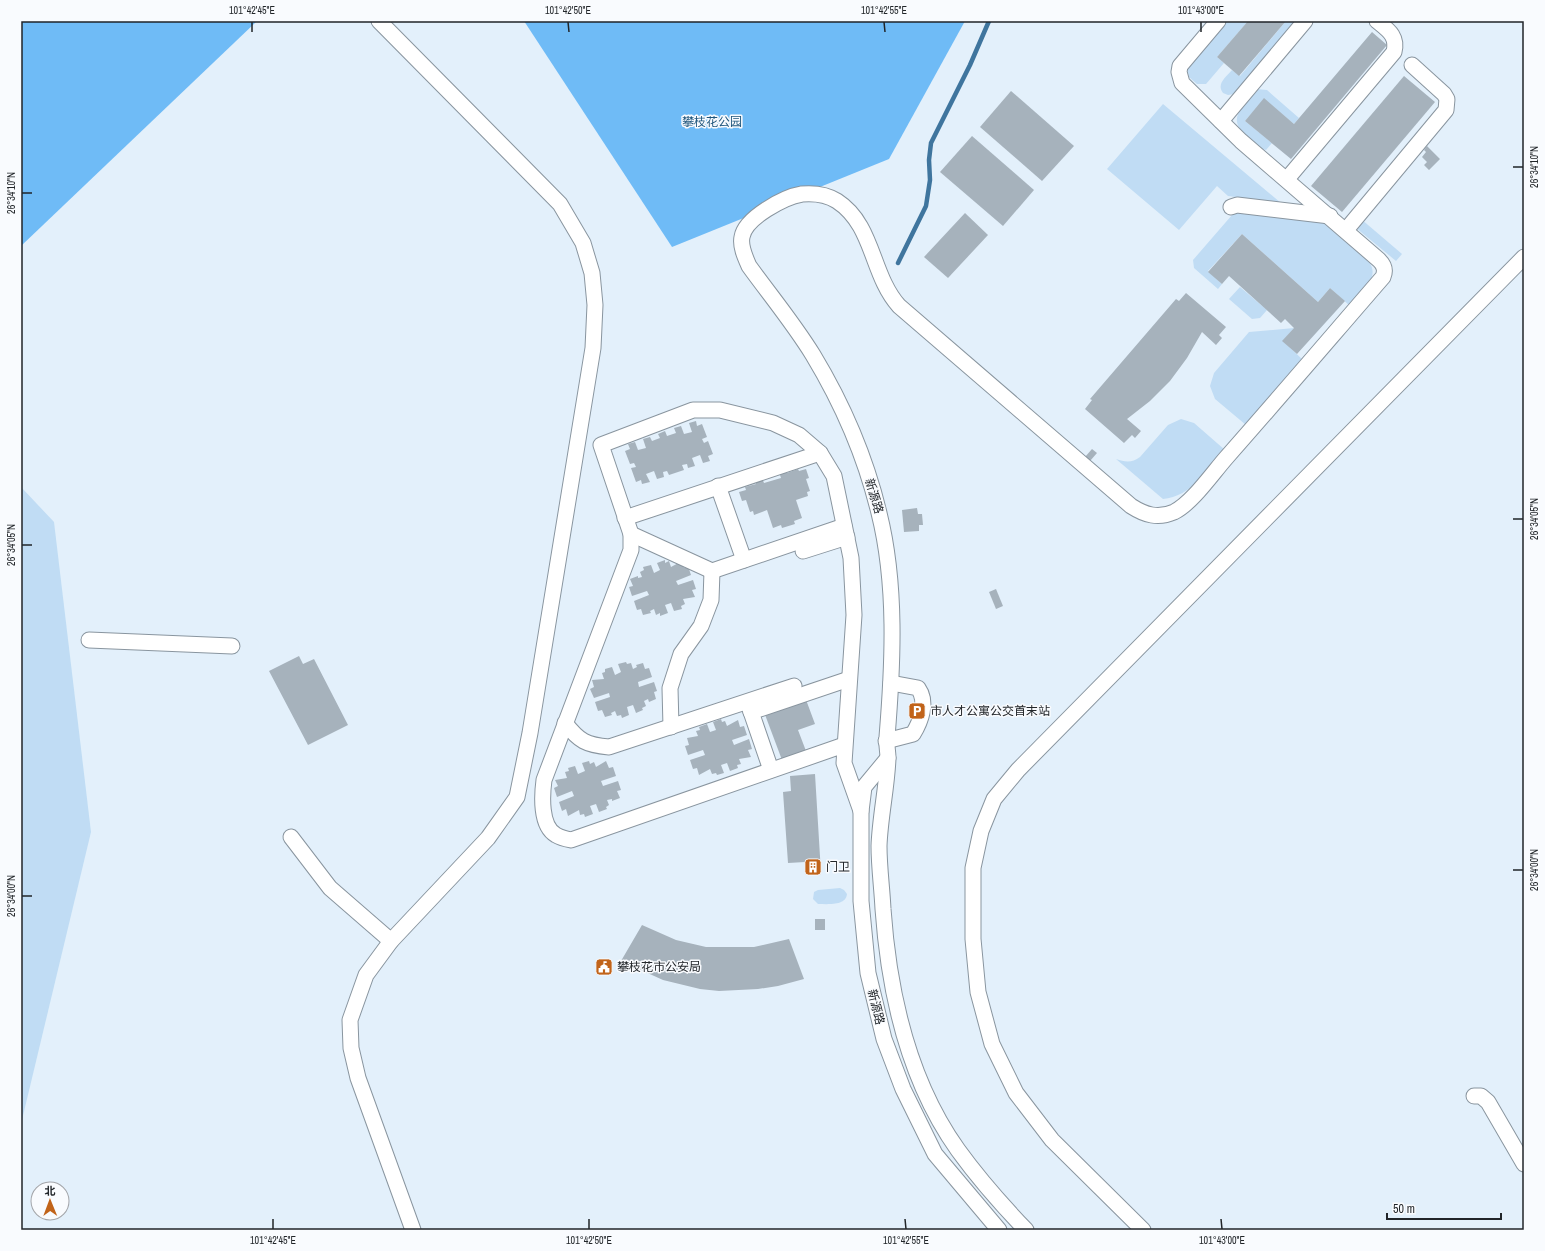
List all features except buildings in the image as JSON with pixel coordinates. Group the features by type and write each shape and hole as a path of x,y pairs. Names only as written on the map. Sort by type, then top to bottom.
{"street":[{"path":"379,21 560,204 583,243 592,272 595,305 593,348 531,726 517,797 488,838 391,941 366,975 350,1020 351,1048 358,1078 396,1179 413,1230"},
{"path":"1218,21 1184,61 1179,72 1182,83 1241,141 1346,230 1446,110 1447,99 1444,94 1412,65"},
{"path":"1221,121 1305,21"},
{"path":"1287,179 1394,52 1395,40 1393,35 1377,21"},
{"name":"新源路","path":"1026,1230 993,1195 953,1142 933,1109 914,1068 899,1020 886,952 879,846 888,758 886,741 891,683 891,628 888,565 879,513 851,427 833,389 811,352 749,266 744,256 742,236 745,228 757,216 790,198 801,194 825,195 836,200 856,219 864,233 884,286 899,306 1131,506 1152,516 1164,516 1184,505 1383,277 1384,268 1379,260 1346,230"},
{"path":"1231,207 1237,205 1330,216"},
{"path":"1144,1230 1052,1140 1016,1093 992,1044 978,992 973,939 974,868 981,831 994,799 1018,770 1524,257"},
{"path":"844,745 571,840 555,835 545,820 542,800 544,780 631,550 631,534 601,445 693,410 720,410 773,424 799,435 820,452 834,476 851,558 854,615 844,745 844,763 861,811"},
{"path":"625,518 820,452"},
{"path":"718,486 744,560"},
{"path":"803,551 846,532"},
{"path":"631,534 712,571 744,560 846,532"},
{"path":"671,727 670,688 681,654 701,626 711,600 712,571"},
{"path":"89,640 232,646"},
{"path":"565,724 576,737 591,746 609,747 671,727 849,679"},
{"path":"886,741 913,734 922,715 923,700 918,688 891,683"},
{"path":"749,707 794,686"},
{"path":"749,707 771,770"},
{"name":"新源路","path":"888,758 864,787 861,811 861,901 868,973 884,1039 903,1089 935,1154 999,1230"},
{"path":"291,837 330,888 391,941"},
{"path":"1474,1096 1481,1096 1488,1102 1524,1164"}],"shaded area":[{"path":"1224,21 1248,21 1217,57 1224,63 1206,84 1197,84 1189,77 1187,68"},
{"path":"1286,21 1297,21 1234,94 1228,95 1223,93 1221,90 1221,84 1232,70 1240,76"},
{"path":"1256,89 1267,90 1299,118 1294,124 1264,99 1245,121 1272,143 1266,150 1262,149 1243,133 1237,121 1241,108"},
{"path":"1163,104 1281,203 1228,196 1217,186 1179,230 1107,169"},
{"path":"1237,212 1322,222 1369,262 1372,268 1372,274 1368,286 1350,306 1330,288 1318,302 1242,234 1208,271 1222,284 1218,289 1194,268 1193,260 1232,215"},
{"path":"1361,219 1402,254 1396,261 1355,227"},
{"path":"1240,287 1267,310 1260,318 1252,319 1229,299"},
{"path":"1294,328 1283,341 1303,360 1246,425 1215,399 1210,386 1214,373 1249,332"},
{"path":"1181,419 1194,423 1225,450 1190,488 1173,497 1163,499 1116,459 1128,461 1137,459 1168,425"},
{"path":"21,487 54,522 91,832 21,1124"},
{"path":"840,888 847,894 846,898 836,904 818,904 813,899 814,892 818,890"}],"green space":[{"path":"21,21 257,21 21,246"},
{"name":"攀枝花公园","path":"524,21 965,21 889,159 672,247"}],"waterway":[{"path":"898,263 926,206 930,180 929,160 931,143 970,65 989,21"}],"place":[{"name":"市人才公寓公交首末站","path":"917,711"},
{"name":"门卫","path":"813,867"},
{"name":"攀枝花市公安局","path":"604,967"}]}
